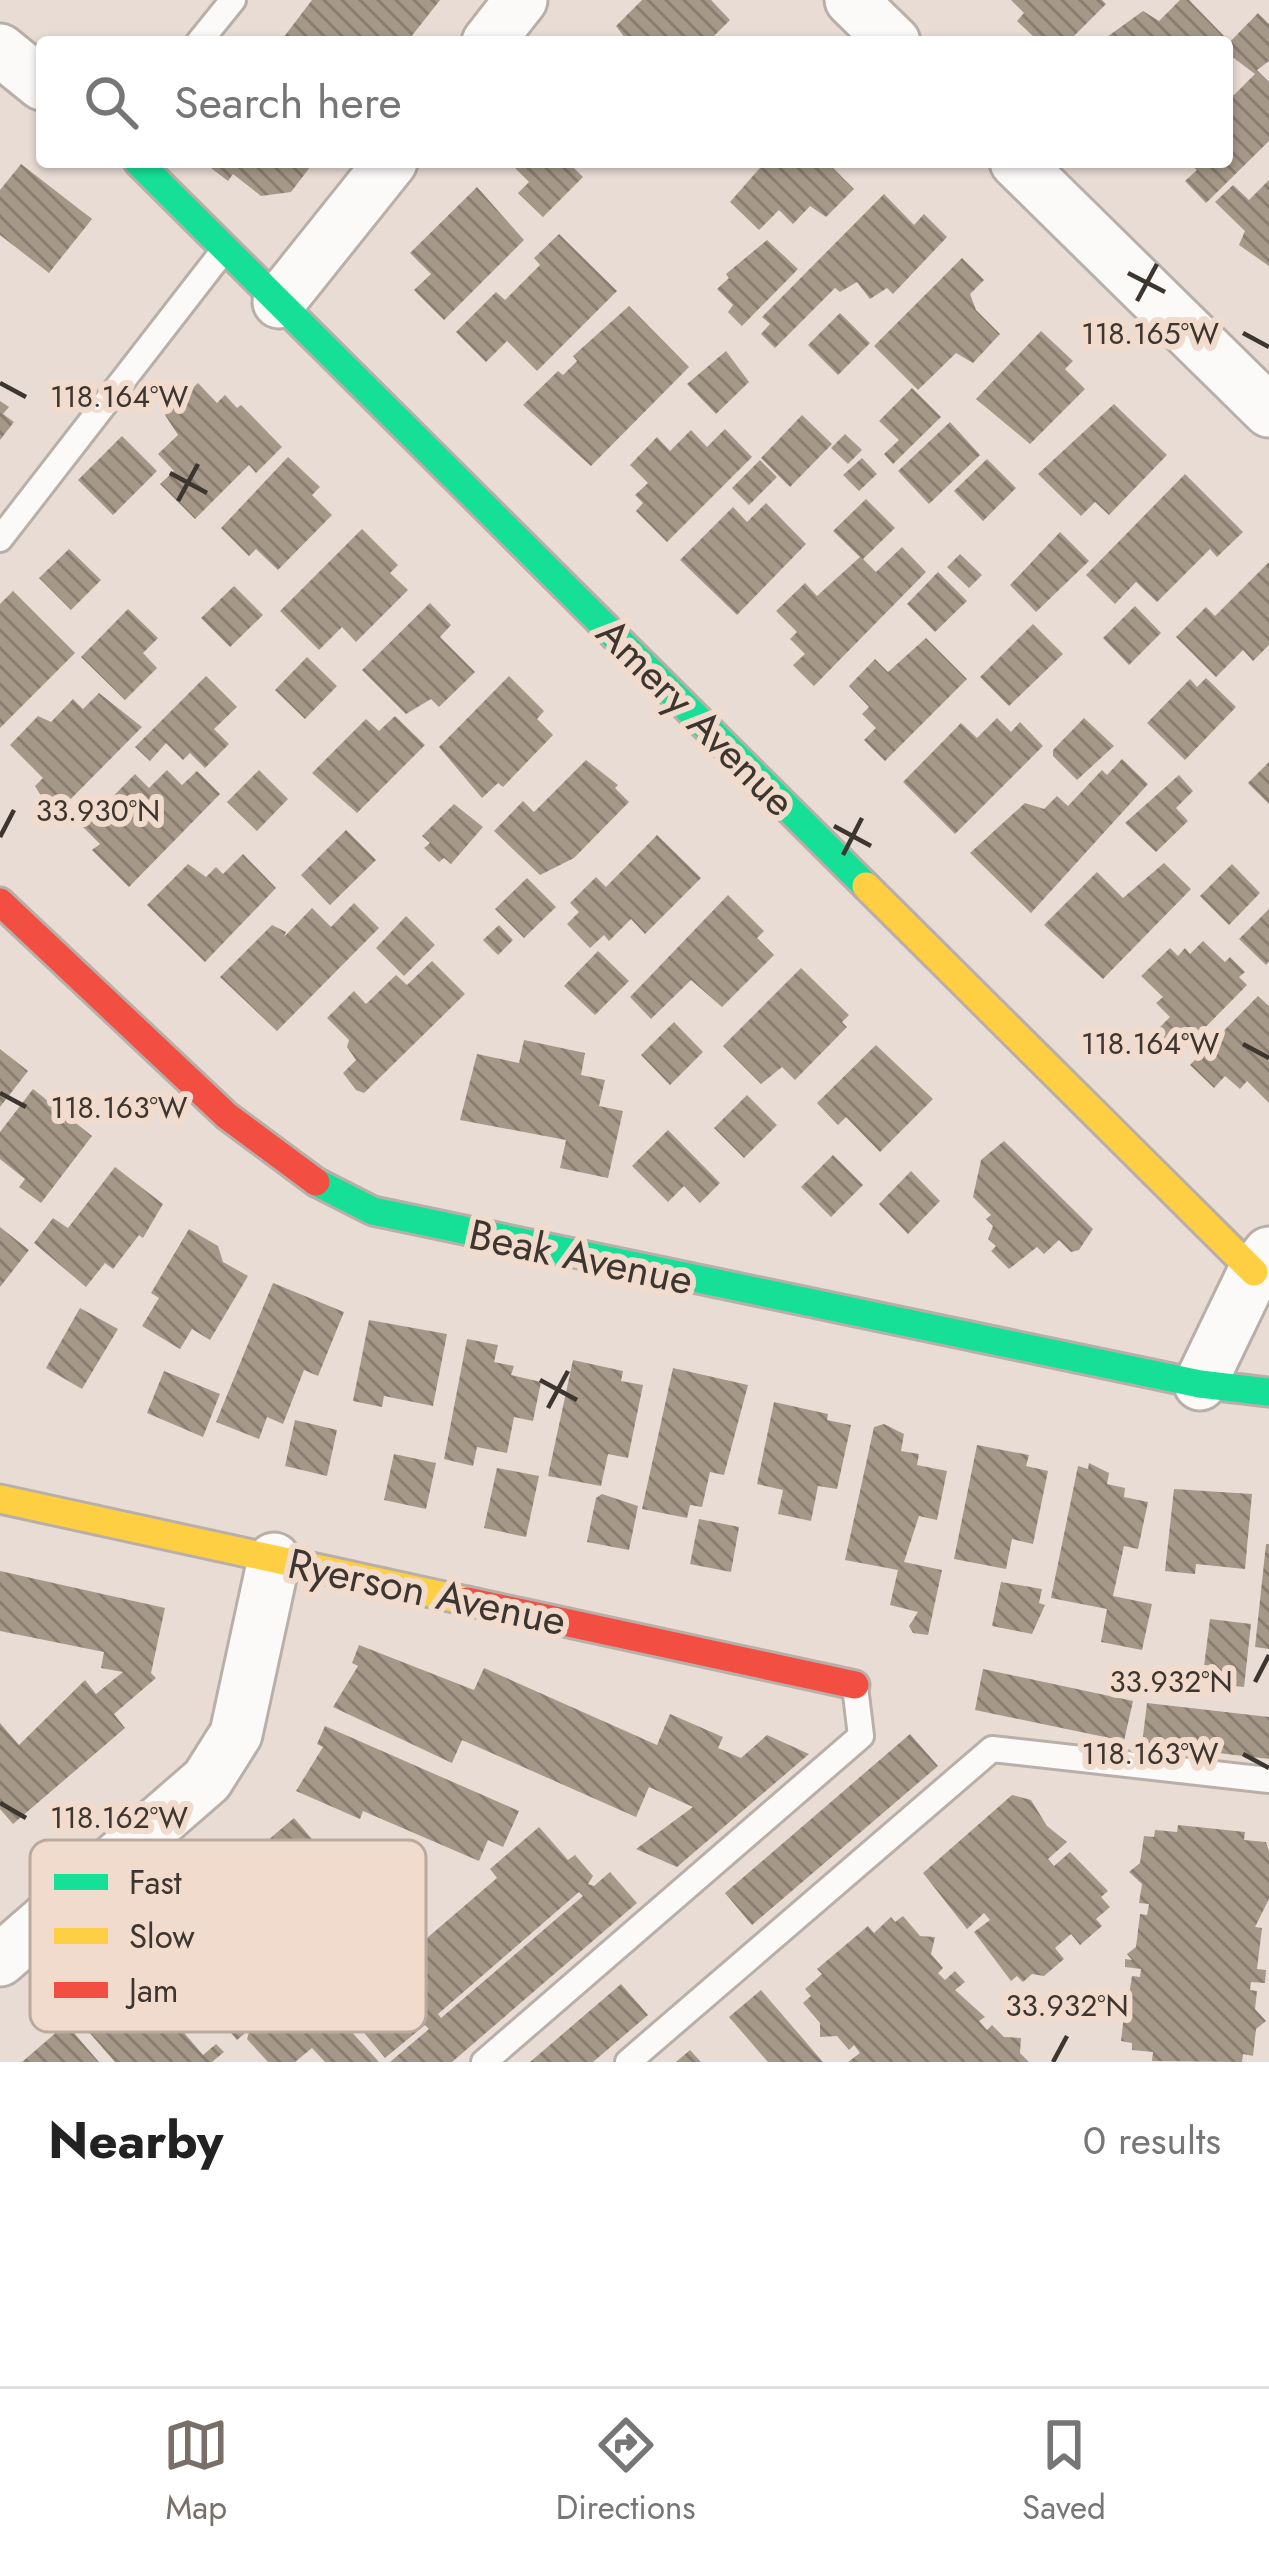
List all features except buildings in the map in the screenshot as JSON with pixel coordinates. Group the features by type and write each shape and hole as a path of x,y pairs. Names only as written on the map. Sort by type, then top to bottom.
{"street":[{"path":"493,36 521,0"},
{"path":"851,0 888,36"},
{"path":"0,50 36,79"},
{"name":"Amery Avenue","path":"144,168 1261,1263"},
{"path":"279,302 387,168"},
{"path":"1022,168 1269,411"},
{"name":"Beak Avenue","path":"0,902 213,1104 300,1174 373,1211 1200,1384 1269,1392"},
{"path":"1200,1384 1261,1263"},
{"name":"Ryerson Avenue","path":"0,1499 855,1685"},
{"path":"138,1840 207,1780 236,1734 274,1559"},
{"path":"0,1960 30,1934"}],"lane":[{"path":"204,36 233,0"},
{"path":"0,539 226,248"},
{"path":"484,2062 861,1736 855,1685"},
{"path":"628,2062 992,1749 1269,1780"}],"traffic: fast":[{"path":"144,168 866,886"},
{"path":"316,1182 373,1211 1200,1384 1269,1392"}],"traffic: slow":[{"path":"866,886 1254,1272"},
{"path":"0,1499 467,1601"}],"traffic: jam":[{"path":"0,902 227,1116 316,1182"},
{"path":"467,1601 855,1685"}]}
